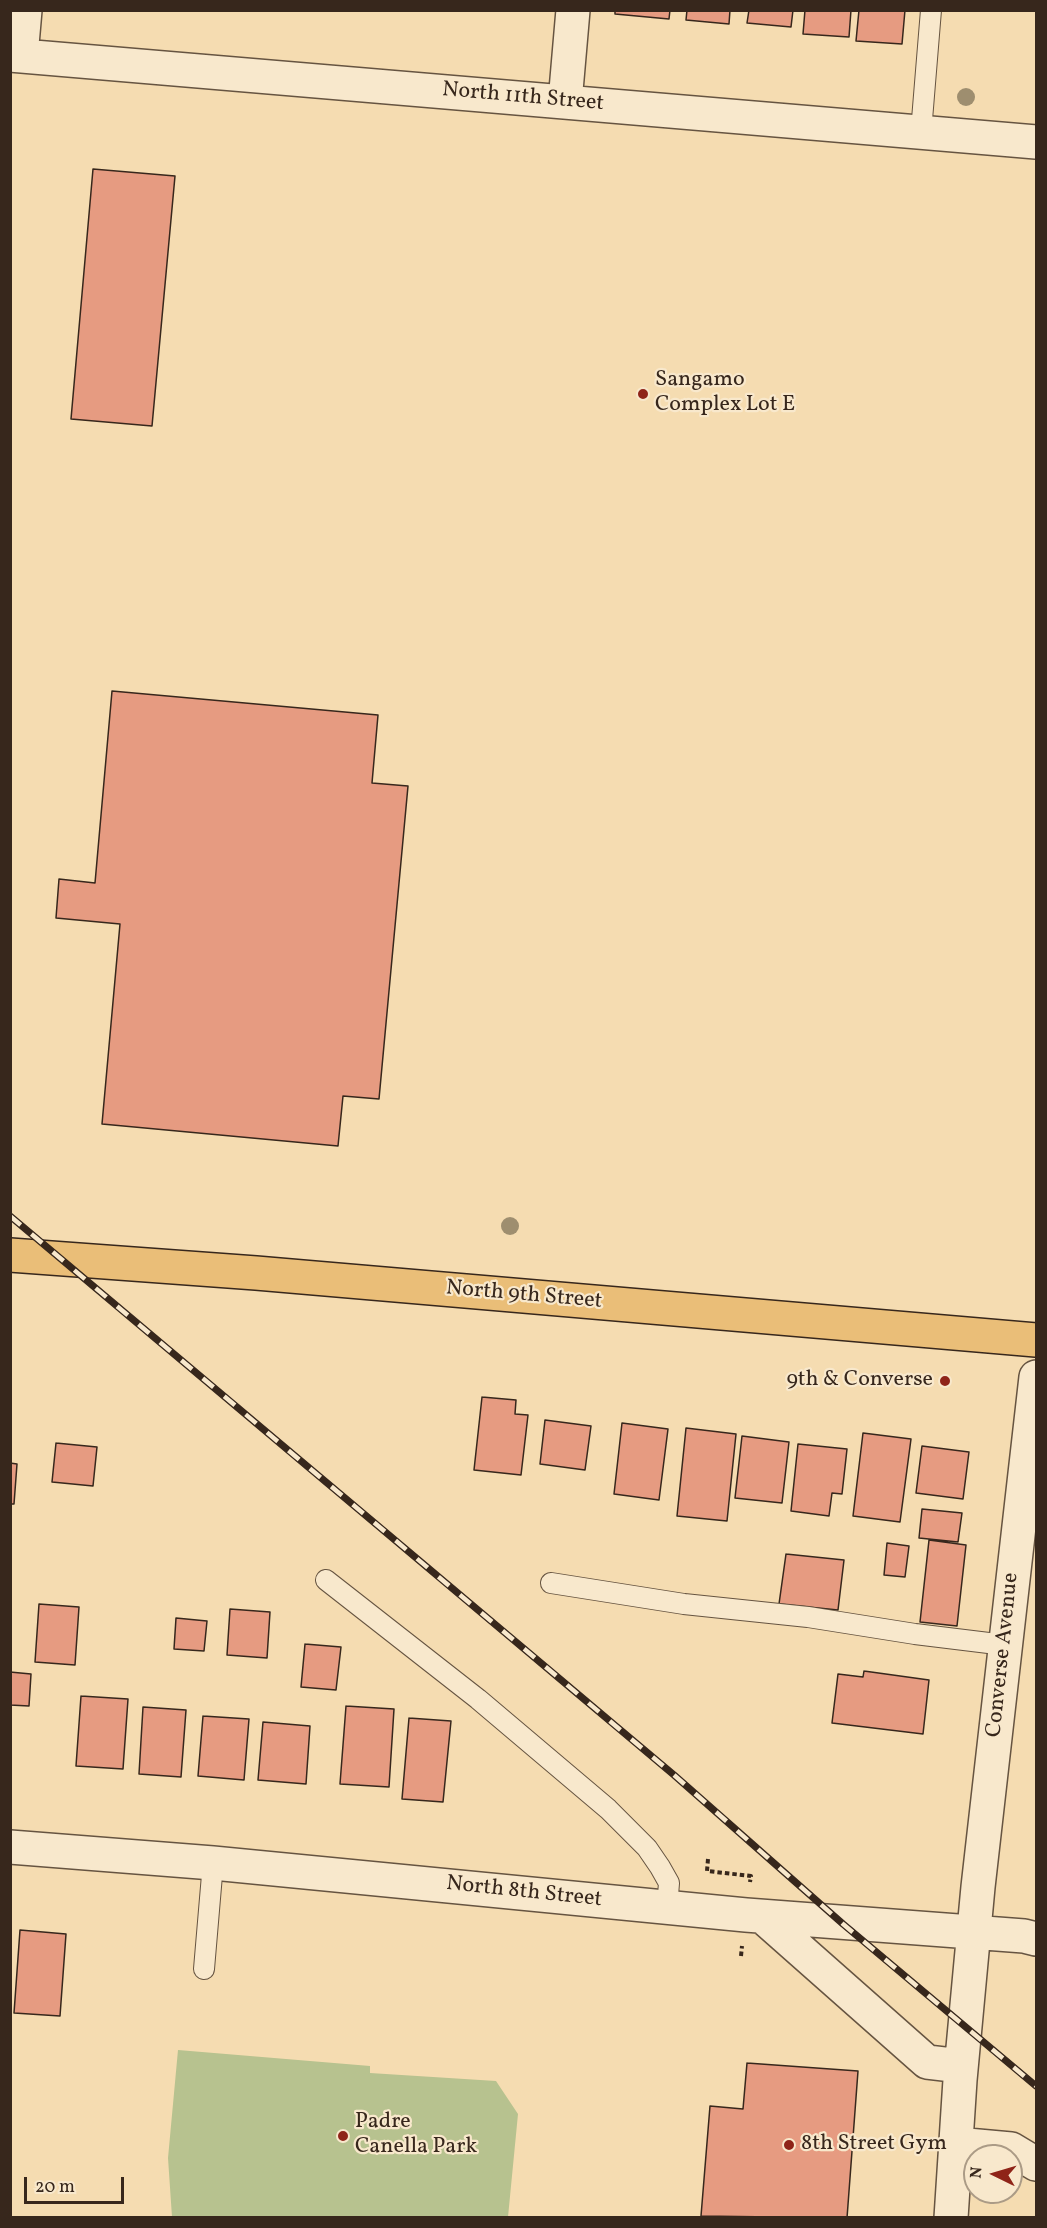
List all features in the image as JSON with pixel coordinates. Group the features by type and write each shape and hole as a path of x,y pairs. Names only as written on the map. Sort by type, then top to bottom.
{"main road":[{"name":"North 9th Street","path":"10,1255 256,1273 1036,1340"}],"street":[{"path":"16,55 25,10"},
{"path":"565,102 573,10"},
{"name":"North 11th Street","path":"16,55 1036,142"},
{"name":"Converse Avenue","path":"951,2217 973,1932 1036,1377"},
{"name":"North 8th Street","path":"10,1847 213,1863 667,1908 757,1904 1036,1939"},
{"path":"757,1904 927,2062 961,2066"},
{"path":"956,2145 1011,2149 1036,2164"}],"lane":[{"path":"921,132 931,10"},
{"path":"326,1580 478,1700 608,1809 647,1848 660,1867 669,1883 667,1908"},
{"path":"551,1583 684,1604 808,1617 1005,1645"},
{"path":"204,1969 213,1863"}],"path":[{"path":"708,1859 707,1871 751,1876 757,1904"}],"green space":[{"name":"Padre Canella Park","path":"178,2050 370,2066 370,2073 496,2081 518,2114 508,2217 172,2217 168,2158"}],"building":[{"path":"615,10 670,10 669,19 615,14"},
{"path":"687,10 730,10 729,24 686,20"},
{"path":"749,10 793,10 791,27 747,23"},
{"path":"805,10 851,10 849,37 803,34"},
{"path":"859,10 905,10 902,44 856,41"},
{"path":"93,169 175,176 152,426 71,419"},
{"path":"112,691 378,715 372,783 408,786 379,1099 343,1096 338,1146 102,1124 120,924 56,918 59,879 95,883"},
{"path":"482,1397 516,1400 515,1414 528,1415 521,1475 474,1470"},
{"path":"545,1420 591,1426 585,1470 540,1464"},
{"path":"622,1423 668,1429 659,1500 614,1494"},
{"path":"686,1428 736,1434 727,1521 677,1516"},
{"path":"863,1433 911,1439 900,1522 853,1516"},
{"path":"742,1436 789,1442 782,1503 735,1498"},
{"path":"56,1443 97,1447 93,1486 52,1482"},
{"path":"798,1444 847,1449 842,1494 832,1493 829,1516 791,1511"},
{"path":"922,1446 969,1452 963,1499 916,1493"},
{"path":"10,1463 17,1464 14,1504 10,1504"},
{"path":"922,1509 962,1513 958,1542 919,1538"},
{"path":"929,1540 966,1545 957,1626 920,1622"},
{"path":"887,1543 909,1546 905,1577 884,1575"},
{"path":"786,1554 844,1560 838,1610 779,1604"},
{"path":"39,1604 79,1607 75,1665 35,1662"},
{"path":"230,1609 270,1612 267,1658 227,1655"},
{"path":"176,1618 207,1621 204,1651 174,1649"},
{"path":"305,1644 341,1647 336,1690 301,1687"},
{"path":"864,1671 929,1680 923,1734 832,1723 838,1674 863,1677"},
{"path":"10,1672 31,1674 29,1706 10,1705"},
{"path":"81,1696 128,1699 123,1769 76,1766"},
{"path":"346,1706 394,1709 389,1787 340,1784"},
{"path":"143,1707 186,1710 181,1777 139,1774"},
{"path":"203,1716 249,1719 244,1780 198,1776"},
{"path":"409,1718 451,1721 443,1802 402,1799"},
{"path":"263,1722 310,1726 306,1784 258,1780"},
{"path":"20,1930 66,1934 60,2016 14,2013"},
{"path":"747,2063 858,2071 847,2218 701,2216 710,2106 743,2109"}],"railway":[{"path":"10,1216 674,1775 843,1924 1036,2086"}],"place":[{"name":"Sangamo Complex Lot E","path":"643,394"},
{"name":"9th & Converse","path":"945,1381"},
{"name":"Padre Canella Park","path":"343,2136"},
{"name":"8th Street Gym","path":"789,2145"}]}
